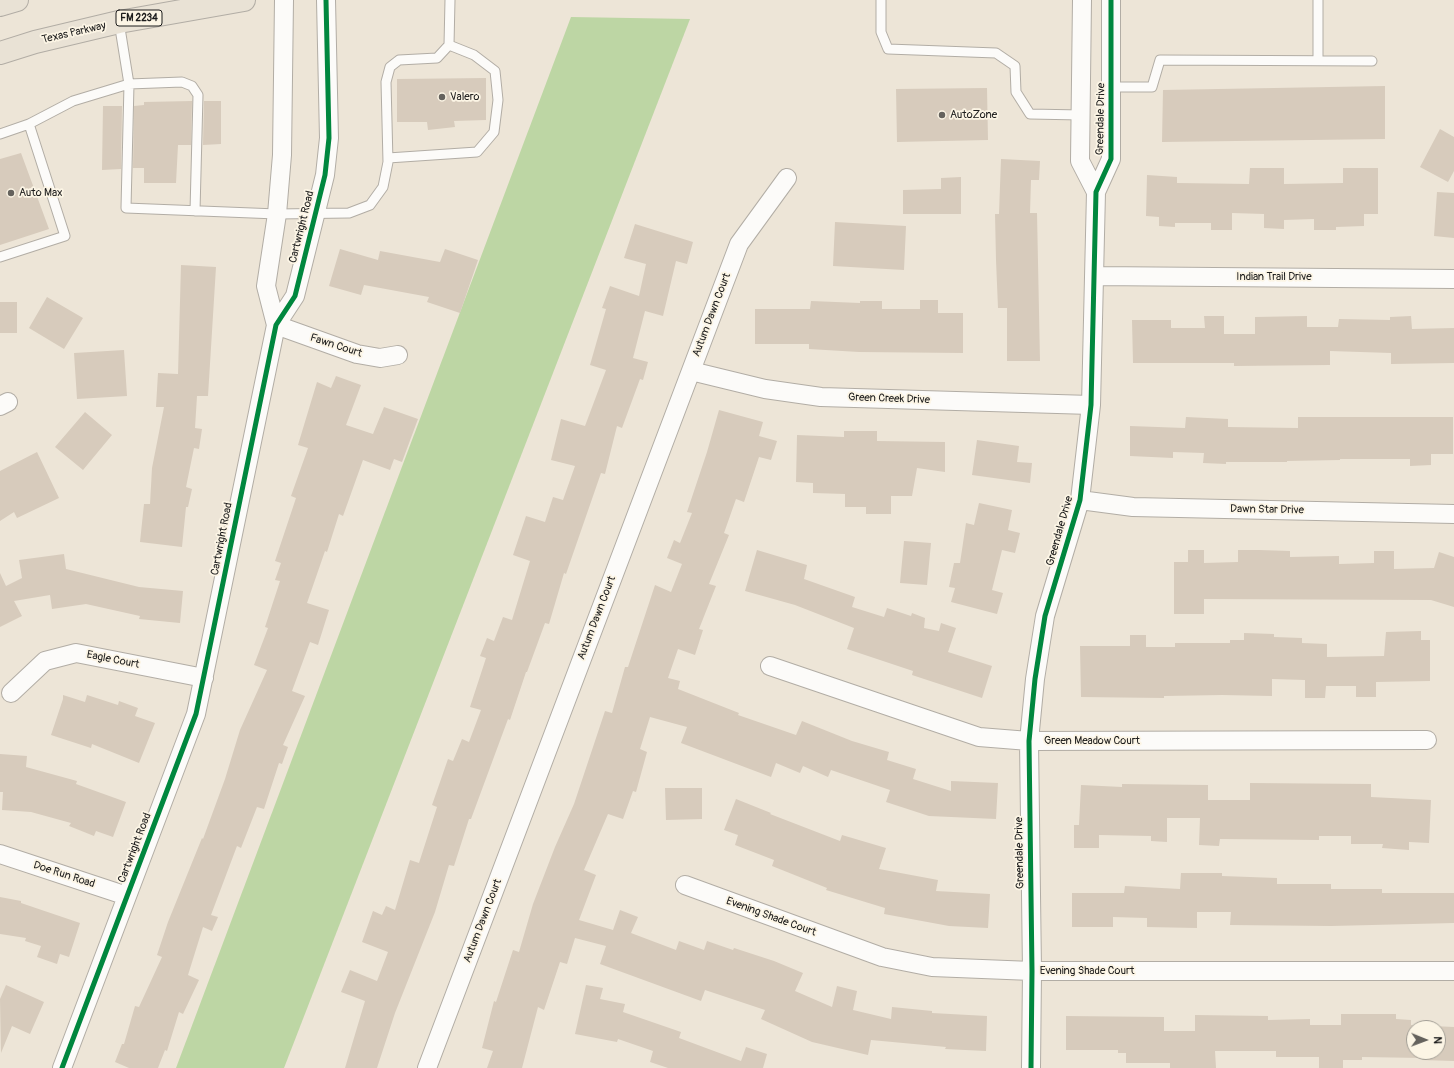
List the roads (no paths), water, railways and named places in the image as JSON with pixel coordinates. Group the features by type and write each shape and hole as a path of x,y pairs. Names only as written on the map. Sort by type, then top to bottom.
{"main road":[{"path":"0,6 17,0"},
{"name":"Texas Parkway","path":"0,52 35,42 120,22 244,0"}],"street":[{"name":"Cartwright Road","path":"276,325 266,286 277,214 282,155 284,0"},
{"name":"Cartwright Road","path":"62,1068 196,714 276,325 296,296 325,175 329,138 326,0"},
{"name":"Greendale Drive","path":"1082,0 1080,161 1096,192"},
{"name":"Greendale Drive","path":"1031,1068 1032,971 1029,741 1035,679 1045,616 1080,500 1091,405 1096,192 1111,159 1111,0"},
{"name":"Autum Dawn Court","path":"427,1068 739,244 787,178"},
{"name":"Indian Trail Drive","path":"1095,276 1454,279"},
{"name":"Fawn Court","path":"276,325 357,354 380,358 398,355"},
{"name":"Green Creek Drive","path":"690,371 765,389 821,397 1091,405"},
{"name":"Dawn Star Drive","path":"1080,500 1133,507 1454,514"},
{"name":"Eagle Court","path":"11,693 45,661 76,653 204,678"},
{"name":"Green Meadow Court","path":"770,666 979,737 1029,741 1427,740"},
{"name":"Doe Run Road","path":"0,854 127,896"},
{"name":"Evening Shade Court","path":"685,885 882,957 932,967 1032,971 1454,971"}],"lane":[{"path":"120,22 129,84 126,208 277,214 316,212 349,213 370,205 383,187 388,158 386,82 390,67 399,60 437,58 449,45 450,0"},
{"path":"881,0 881,32 888,49 996,53 1015,66 1016,92 1030,114 1081,115"},
{"path":"1318,0 1318,60"},
{"path":"388,158 477,152 494,132 498,100 495,71 474,55 449,45"},
{"path":"1111,88 1152,87 1160,60 1372,61"},
{"path":"0,134 30,124 73,101 129,84 182,82 192,86 198,95 195,211"},
{"path":"0,257 65,236 30,124"}],"place":[{"name":"Valero","path":"442,97"},
{"name":"AutoZone","path":"942,115"},
{"name":"Auto Max","path":"11,193"}]}
